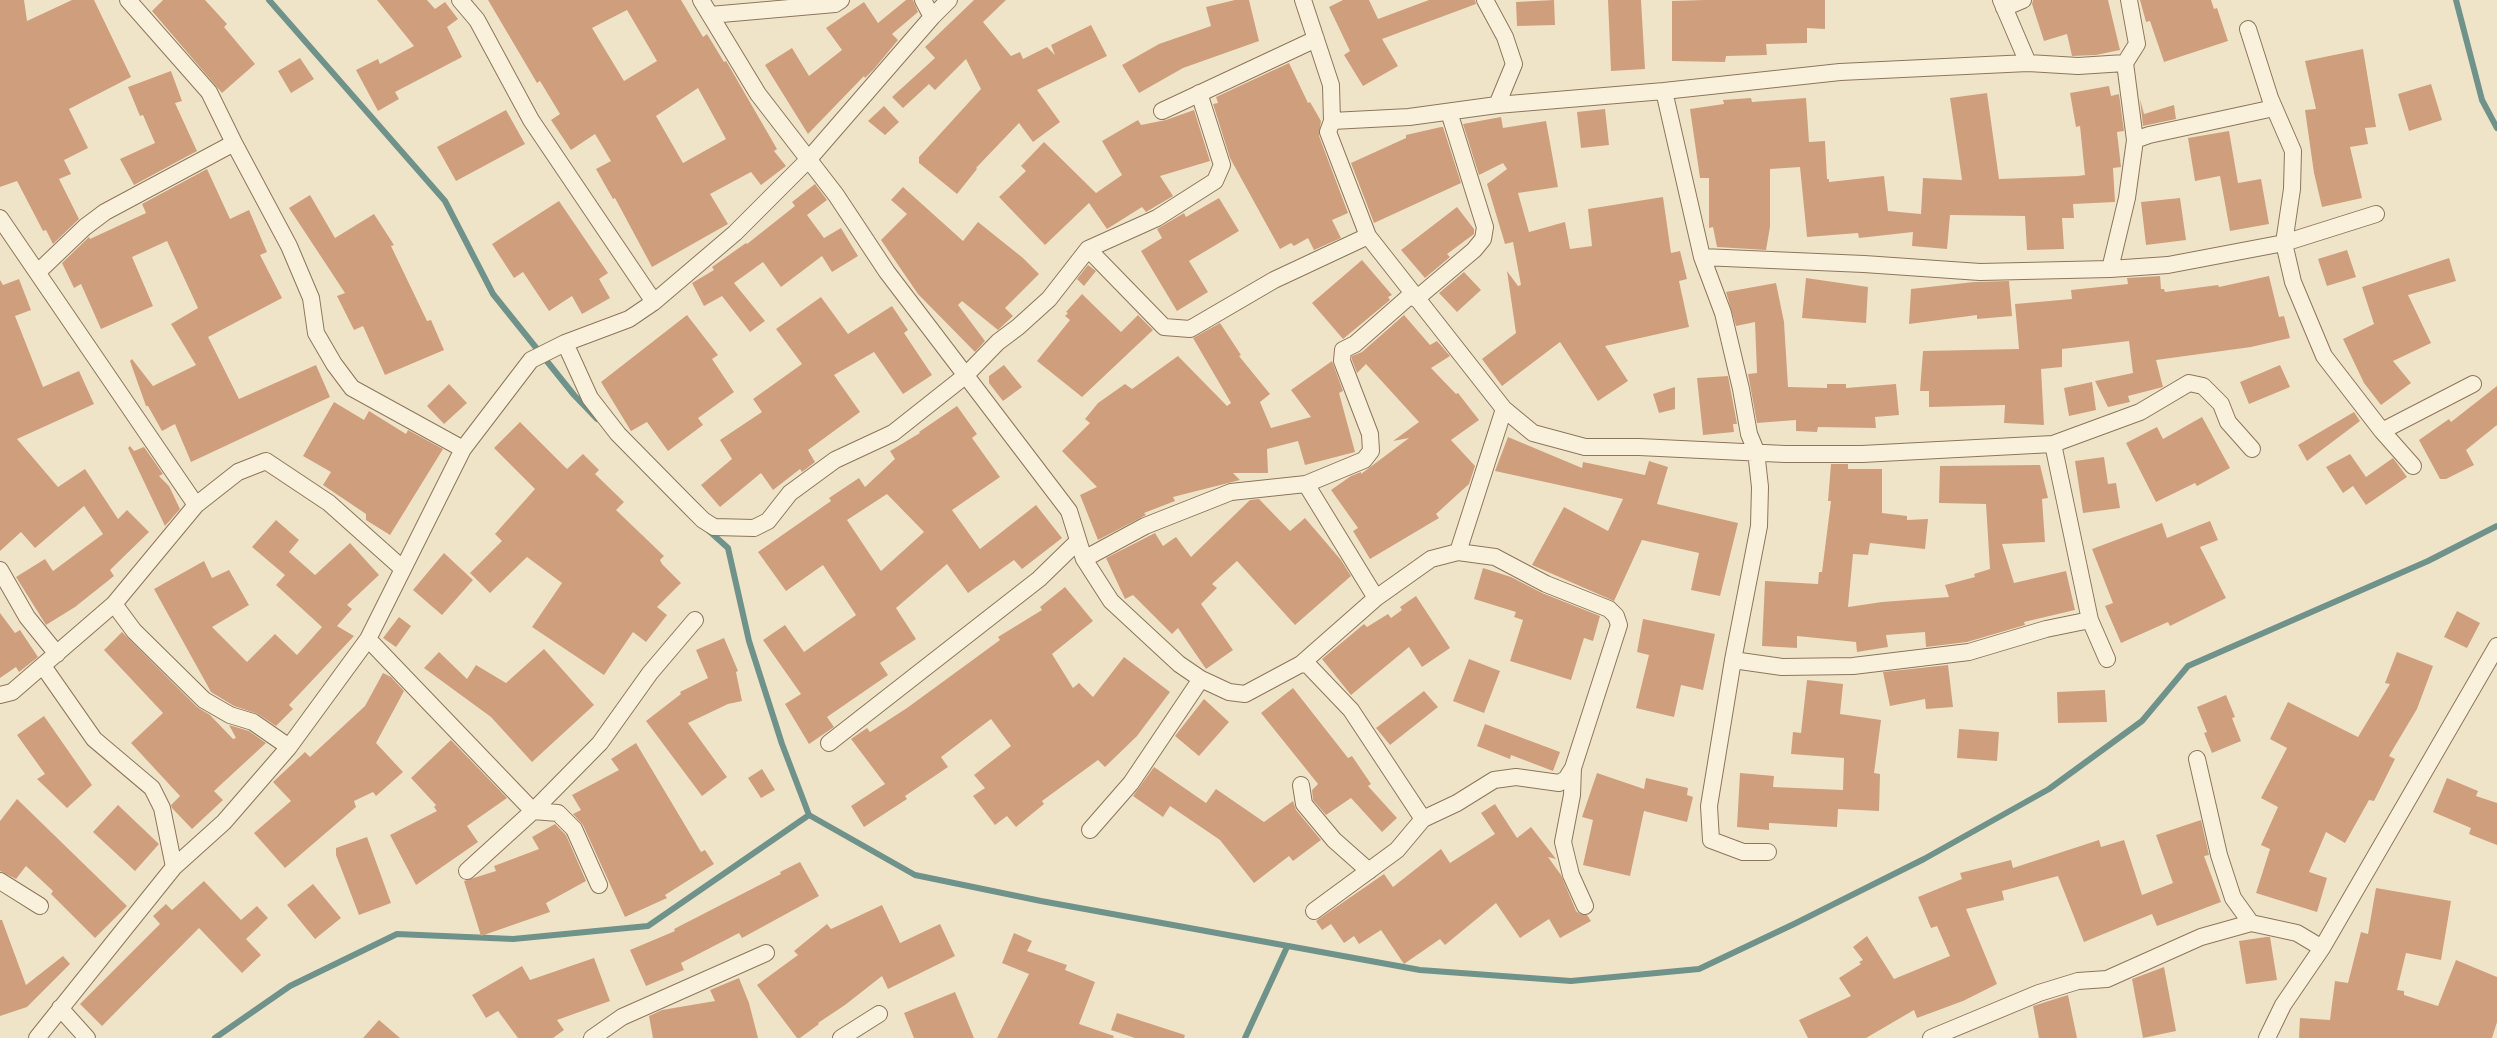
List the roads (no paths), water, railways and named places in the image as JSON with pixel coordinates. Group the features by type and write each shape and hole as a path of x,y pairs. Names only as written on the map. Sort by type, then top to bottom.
{"street":[{"path":"128,0 209,92 289,246 311,298 316,333 334,364 352,388 463,448"},
{"path":"460,0 477,20 531,120 654,302"},
{"path":"700,0 758,94 836,195 887,272 1069,511 1077,542 1084,559 1111,601 1179,664 1201,679 1229,692 1244,694 1301,664 1376,598 1431,559 1458,552 1495,557 1546,584 1609,609 1616,616 1619,625 1573,768 1566,779 1559,783 1516,776 1494,780 1457,803 1423,819 1397,850 1314,911"},
{"path":"710,15 835,4 841,0"},
{"path":"923,0 932,17"},
{"path":"37,1038 174,867 224,822 288,747 368,639 463,448 531,360 565,343 629,319 654,302 735,233 808,160 932,17 950,0"},
{"path":"1303,0 1331,85 1332,121 1328,132 1368,236 1504,409 1533,433 1585,447 1639,447 1785,454 1862,454 2053,444 2140,412 2189,383 2203,386 2221,404 2228,422 2252,448"},
{"path":"1485,0 1504,37 1514,64 1497,105"},
{"path":"2024,0 2003,4 2028,64"},
{"path":"2110,269 2127,198 2135,140 2125,63 2137,44 2129,0"},
{"path":"2248,29 2274,108 2292,151 2292,189 2284,243 2293,282 2324,356 2382,431 2413,466"},
{"path":"1162,111 1316,39"},
{"path":"1332,121 1400,118 1497,105 1664,92 1840,72 2028,64 2078,66 2125,63"},
{"path":"1664,92 1702,257 1723,313 1741,389 1749,434 1756,452 1760,487 1759,526 1732,660 1709,806 1711,840 1743,852 1768,852"},
{"path":"565,343 590,398 618,434 693,510 714,527 754,528 768,521 790,493 835,460 893,433 965,376 998,342 1018,328 1049,299 1088,249 1157,218 1215,181 1222,165 1199,94"},
{"path":"2135,140 2149,134 2274,108"},
{"path":"1084,559 1145,526 1231,492 1306,484 1352,467 1364,460 1371,451 1370,434 1342,361 1343,350 1355,344 1474,250 1483,239 1485,226 1450,112"},
{"path":"38,272 85,227 105,212 234,143"},
{"path":"1702,257 1864,264 1980,272 2168,266 2284,243 2376,214"},
{"path":"0,218 196,505"},
{"path":"1088,249 1164,327 1190,328 1274,280 1368,236"},
{"path":"2382,431 2473,384"},
{"path":"1458,552 1504,409"},
{"path":"2053,444 2090,620 2107,659"},
{"path":"0,695 12,692 114,604 196,505 238,472 266,461 329,503 403,569"},
{"path":"1306,484 1376,598"},
{"path":"829,743 1039,578 1077,542"},
{"path":"0,570 27,617 57,654"},
{"path":"114,604 134,631 204,700 230,716 253,722 288,747"},
{"path":"467,871 533,811 600,743 650,673 694,620"},
{"path":"1732,660 1782,667 1853,666 1969,652 2046,629 2090,620"},
{"path":"368,639 533,811 558,813 574,829 599,885"},
{"path":"2267,1038 2283,1005 2322,948 2497,646"},
{"path":"1301,664 1308,665 1351,710 1423,819"},
{"path":"43,666 94,739 152,788 162,808 174,867"},
{"path":"1090,830 1131,783 1201,679"},
{"path":"2197,759 2219,855 2233,898 2251,923"},
{"path":"1573,768 1572,795 1563,842 1571,875 1585,906"},
{"path":"1301,785 1304,804 1334,840 1369,871"},
{"path":"0,881 40,906"},
{"path":"1932,1038 2039,993 2078,981 2107,979 2201,937 2251,923 2297,933 2322,948"},
{"path":"592,1038 622,1017 766,953"},
{"path":"60,1008 87,1038"},
{"path":"841,1038 879,1014"}],"waterway":[{"path":"269,0 445,201 493,294 574,395 597,419"},
{"path":"2456,0 2482,100 2497,128"},
{"path":"708,530 728,548 749,641 782,744 809,815 915,875 1041,901 1420,970 1571,981 1699,969 1794,924 1924,859 2049,789 2142,721 2188,666 2428,561 2497,526"},
{"path":"215,1038 290,986 397,934 513,939 648,926 809,815"},
{"path":"1245,1038 1287,947"}]}
